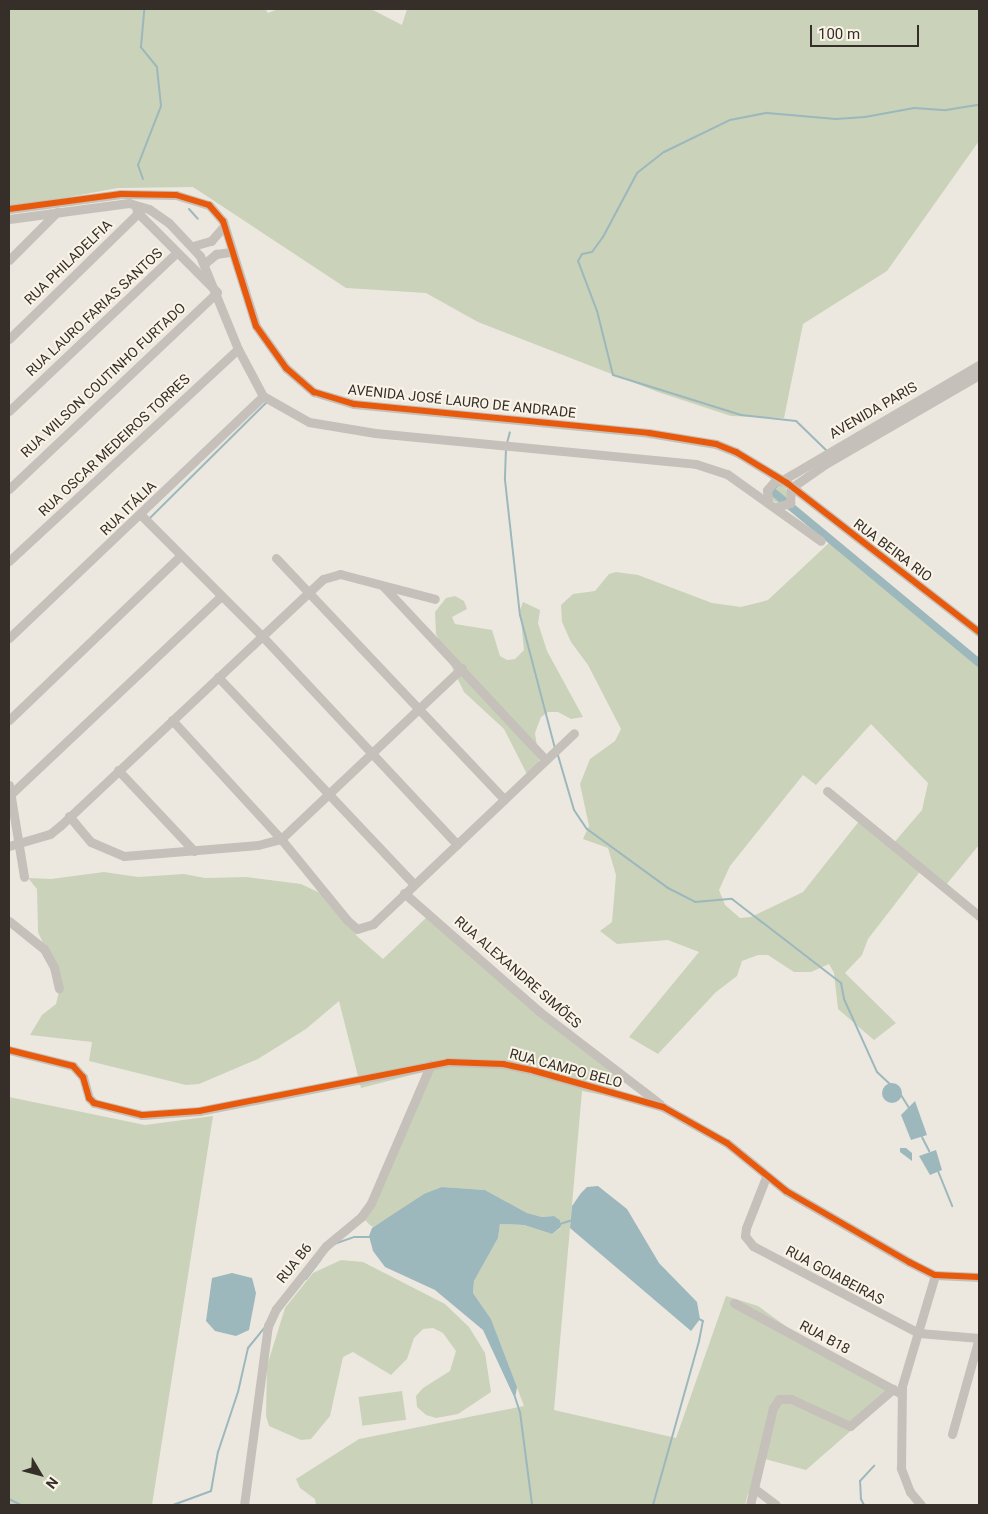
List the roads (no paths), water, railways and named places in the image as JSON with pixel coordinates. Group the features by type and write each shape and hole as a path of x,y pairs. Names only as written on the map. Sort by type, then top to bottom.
{"street":[{"name":"AVENIDA JOSÉ LAURO DE ANDRADE","path":"9,209 121,194 176,195 209,205 224,226 256,326 286,368 314,392 354,404 649,432 716,444 736,452 791,488"},
{"path":"134,204 138,213 217,292"},
{"path":"9,219 134,204 156,214 193,246 204,264 217,292 238,349 267,399 310,422 375,433 696,464 727,474 772,504 821,541"},
{"path":"9,260 58,212"},
{"name":"RUA PHILADELFIA","path":"9,339 138,213"},
{"path":"193,246 210,240 224,226"},
{"path":"204,264 216,254 231,252"},
{"name":"RUA LAURO FARIAS SANTOS","path":"9,411 176,253"},
{"name":"RUA WILSON COUTINHO FURTADO","path":"9,489 217,292"},
{"name":"RUA OSCAR MEDEIROS TORRES","path":"9,561 238,349"},
{"name":"AVENIDA PARIS","path":"781,481 979,365"},
{"name":"AVENIDA PARIS","path":"791,488 827,463 979,375"},
{"name":"RUA ITÁLIA","path":"9,638 267,399"},
{"path":"772,504 768,487 781,481"},
{"path":"772,504 790,503 791,488"},
{"name":"RUA BEIRA RIO","path":"791,488 979,632"},
{"path":"141,515 263,637 457,844"},
{"path":"9,720 180,556"},
{"path":"276,558 503,798"},
{"path":"13,845 50,834 323,579 340,574 435,599"},
{"path":"382,585 548,756"},
{"path":"11,794 221,596"},
{"path":"68,816 91,842 124,856 258,845 282,839 462,668"},
{"path":"218,677 331,793 414,884"},
{"path":"172,720 282,839 347,920 357,929 373,924 503,798 574,733"},
{"path":"118,770 194,851"},
{"path":"9,785 13,845 24,877"},
{"path":"827,792 979,916"},
{"name":"RUA ALEXANDRE SIMÕES","path":"404,893 558,1027 597,1053 663,1106"},
{"path":"9,921 44,949 54,967 59,988"},
{"path":"9,1042 13,1051"},
{"name":"RUA CAMPO BELO","path":"13,1051 73,1066 83,1077 88,1098 94,1103 142,1115 199,1111 431,1064 503,1064 663,1106 727,1143 766,1177 809,1205 935,1275 979,1277"},
{"name":"RUA B6","path":"244,1505 268,1326 276,1309 326,1246 361,1217 371,1203 431,1064"},
{"name":"RUA GOIABEIRAS","path":"766,1177 746,1228 745,1236 753,1246 919,1333 979,1338"},
{"path":"921,1505 910,1492 901,1468 902,1395 935,1275"},
{"name":"RUA B18","path":"734,1303 902,1395"},
{"path":"952,1434 979,1338"},
{"path":"750,1505 756,1489 773,1408 779,1399 791,1399 850,1426 893,1389"},
{"path":"756,1489 776,1505"}],"water":[{"path":"892,1083 899,1086 902,1093 899,1100 892,1103 885,1100 882,1093 885,1086"},
{"path":"915,1101 927,1135 911,1140 901,1115"},
{"path":"900,1148 906,1148 912,1153 912,1161 900,1152"},
{"path":"936,1150 942,1170 930,1175 919,1156"},
{"path":"598,1186 627,1209 659,1263 697,1302 700,1319 691,1331 570,1228 572,1206 587,1187"},
{"path":"442,1187 485,1190 527,1213 542,1217 554,1216 560,1220 561,1227 552,1234 524,1225 500,1224 498,1238 474,1281 473,1293 491,1319 517,1387 515,1399 483,1330 435,1290 385,1267 373,1251 369,1236 372,1228 424,1194"},
{"path":"232,1273 252,1278 256,1293 249,1330 236,1336 215,1331 206,1321 212,1278"}],"waterway":[{"path":"143,179 138,165 161,106 157,67 141,47 144,9"},
{"path":"827,451 796,421 741,415 613,375 597,311 578,261 582,254 592,252 603,237 637,173 664,152 730,120 767,113 836,119 865,117 914,108 946,110 979,105"},
{"path":"189,209 198,219"},
{"path":"150,518 267,402"},
{"path":"507,443 510,432"},
{"path":"506,448 505,480 520,615 555,748"},
{"path":"772,491 779,484"},
{"path":"772,491 979,663"},
{"path":"557,752 574,810 587,829 668,888 695,902 732,899 841,983 844,999 877,1072 891,1085"},
{"path":"901,1095 909,1108"},
{"path":"922,1137 929,1151"},
{"path":"938,1171 952,1206"},
{"path":"560,1224 572,1220"},
{"path":"334,1244 354,1237 370,1237"},
{"path":"306,1279 321,1259"},
{"path":"653,1505 699,1341 703,1321 699,1319"},
{"path":"173,1505 211,1491 218,1452 238,1392 248,1348 264,1328"},
{"path":"515,1397 520,1412 532,1505"},
{"path":"864,1505 861,1499 860,1481 874,1466"},
{"path":"9,1499 21,1505"}]}
